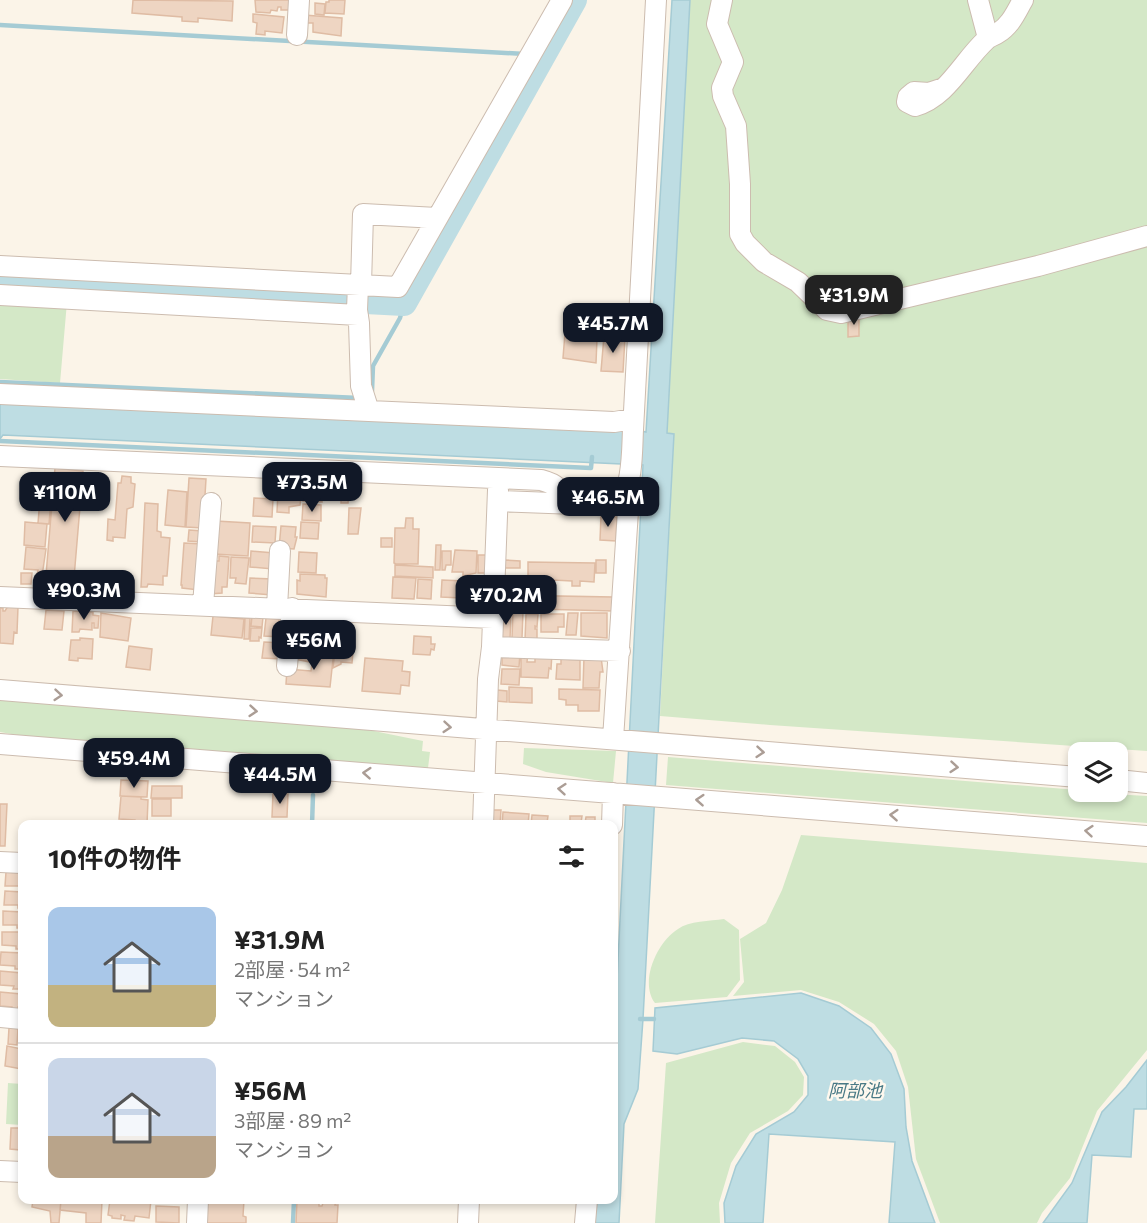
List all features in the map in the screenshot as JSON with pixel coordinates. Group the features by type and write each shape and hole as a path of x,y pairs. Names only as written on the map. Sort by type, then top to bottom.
{"street":[{"path":"297,35 299,0"},
{"path":"0,295 358,297 398,287 562,0"},
{"path":"498,501 603,505 621,497 628,479 656,0"},
{"path":"722,0 717,24 733,62 722,88 723,96 736,126 740,184 740,234 745,243 764,262 798,282 827,310 842,313 1038,267 1147,236"},
{"path":"978,0 988,38"},
{"path":"944,88 988,38 1011,22 1023,0"},
{"path":"366,401 358,297 363,214 437,218"},
{"path":"0,266 358,297"},
{"path":"0,394 366,401 633,424"},
{"path":"0,456 541,480 554,483 562,492 565,503"},
{"path":"483,820 498,501 497,478"},
{"path":"618,739 620,651 628,511 621,497"},
{"path":"203,605 211,503"},
{"path":"280,551 287,666"},
{"path":"0,597 493,618"},
{"path":"492,647 620,651"},
{"path":"0,690 1068,776"},
{"path":"0,744 1147,836"},
{"path":"1128,781 1147,783"},
{"path":"613,820 617,794"},
{"path":"0,862 18,863"},
{"path":"0,1017 18,1019"},
{"path":"0,1171 18,1172"},
{"path":"197,1223 198,1204"},
{"path":"468,1223 469,1204"},
{"path":"585,1223 587,1204"}],"green space":[{"path":"690,0 1147,0 1147,751 1128,750 1128,742 1068,742 1068,746 660,716 674,434 667,433"},
{"path":"0,299 67,302 60,383 0,379"},
{"path":"0,698 364,729 423,741 422,751 430,752 428,768 28,737 0,732"},
{"path":"524,748 616,751 613,783 546,772 523,764"},
{"path":"668,757 1068,789 1068,802 1128,802 1128,795 1147,796 1147,823 666,785"},
{"path":"801,835 1147,863 1147,1050 1097,1111 1070,1178 1042,1213 1037,1223 940,1223 916,1159 908,1087 896,1051 874,1024 839,1002 801,990 733,996 744,982 740,939 766,923 782,890"},
{"path":"724,919 739,930 740,980 727,997 655,1003 649,984 650,974 663,943 670,935 688,924"},
{"path":"743,1042 775,1046 795,1062 804,1077 803,1095 788,1111 750,1133 731,1163 719,1203 720,1223 655,1223 666,1063"},
{"path":"8,1083 18,1084 18,1125 6,1124"}],"water":[{"path":"672,0 690,0 667,433 674,434 638,1089 624,1124 619,1223 595,1223 596,1204 618,1204 618,960 643,465 3,435 0,439 0,400 628,428 646,432"},
{"name":"阿部池","path":"801,993 839,1006 871,1028 891,1054 904,1089 906,1127 912,1161 935,1223 889,1223 895,1142 769,1134 763,1223 725,1223 724,1203 736,1166 756,1134 794,1112 808,1095 808,1076 798,1059 774,1041 742,1038 677,1054 653,1051 655,1008"},
{"path":"1147,1060 1147,1109 1134,1109 1131,1157 1092,1155 1087,1223 1043,1223 1072,1183 1102,1112"}],"building":[{"path":"133,0 233,1 232,21 198,18 198,22 182,21 182,17 132,13"},
{"path":"255,0 293,0 292,10 281,10 281,7 278,7 277,11 271,10 270,13 256,12"},
{"path":"345,0 344,14 325,13 326,2"},
{"path":"315,3 325,4 324,15 315,14"},
{"path":"253,14 284,17 282,33 265,31 265,35 256,34 257,23 253,22"},
{"path":"304,15 342,18 341,36 313,32 313,23 304,23"},
{"path":"859,315 859,336 848,337 848,316"},
{"path":"565,333 578,334 578,338 597,339 596,363 563,358"},
{"path":"604,336 625,337 623,372 601,371"},
{"path":"55,468 83,471 74,578 46,575"},
{"path":"122,476 131,477 131,483 135,484 133,507 127,509 125,538 113,537 113,541 107,540 108,519 115,520 118,483 121,483"},
{"path":"189,478 206,479 203,528 186,527"},
{"path":"341,483 349,484 348,503 341,503"},
{"path":"304,485 323,486 322,502 303,501"},
{"path":"280,488 284,488 284,491 297,492 297,496 301,497 300,505 289,507 289,513 277,512"},
{"path":"168,490 187,492 185,527 165,525"},
{"path":"254,498 273,499 272,517 253,516"},
{"path":"40,499 51,500 49,524 38,523"},
{"path":"145,503 158,504 157,531 161,532 161,537 170,538 167,576 163,576 163,585 148,584 147,587 141,587"},
{"path":"303,504 321,505 321,521 302,520"},
{"path":"349,508 361,508 358,534 348,534"},
{"path":"601,516 617,517 616,541 600,540"},
{"path":"406,518 413,518 413,529 419,529 418,564 394,563 395,528 405,528"},
{"path":"216,521 250,523 248,556 214,554"},
{"path":"25,522 47,524 45,547 24,545"},
{"path":"301,522 319,523 318,539 300,538"},
{"path":"253,526 276,527 275,543 252,542"},
{"path":"281,526 296,527 295,537 297,537 294,549 279,548"},
{"path":"189,530 203,531 202,542 188,541"},
{"path":"381,538 392,538 392,547 381,547"},
{"path":"184,543 202,544 199,590 182,588 181,585"},
{"path":"436,545 441,545 440,570 435,570"},
{"path":"26,547 46,549 42,576 37,575 38,570 24,569"},
{"path":"455,550 477,551 476,573 463,576 463,572 452,572"},
{"path":"251,551 274,553 273,569 250,567"},
{"path":"442,551 451,551 451,565 446,565 445,570 442,570"},
{"path":"299,552 317,553 316,573 298,572"},
{"path":"478,555 489,555 489,573 478,573"},
{"path":"219,556 229,557 227,587 222,587 222,593 209,594 212,561 219,561"},
{"path":"231,557 249,558 246,584 235,583 236,578 230,578"},
{"path":"505,560 520,561 520,568 505,568"},
{"path":"596,560 606,560 606,573 596,573"},
{"path":"528,562 595,563 594,582 580,581 580,586 572,586 572,581 553,580 553,585 542,585 542,579 528,579"},
{"path":"395,565 433,567 433,578 395,576"},
{"path":"21,573 32,573 31,584 21,584"},
{"path":"300,574 325,575 327,578 326,597 297,594 297,580 300,581"},
{"path":"393,577 416,578 414,599 392,598"},
{"path":"250,578 273,579 272,595 249,593"},
{"path":"418,579 432,580 431,599 417,598"},
{"path":"442,580 464,581 461,598 441,597"},
{"path":"467,582 488,586 488,600 476,600 476,606 466,605"},
{"path":"501,595 613,597 613,611 501,608"},
{"path":"8,606 18,607 17,633 14,632 13,644 0,643 0,608 5,611"},
{"path":"46,610 64,611 62,630 44,629"},
{"path":"73,611 93,612 93,615 99,616 98,628 94,628 94,623 92,623 92,630 80,629 79,632 72,632"},
{"path":"513,611 523,611 522,638 512,638"},
{"path":"101,613 131,618 128,641 100,637"},
{"path":"502,613 511,613 510,639 501,639"},
{"path":"568,613 578,613 576,635 566,635"},
{"path":"581,613 607,613 607,638 581,636"},
{"path":"526,614 538,614 537,627 535,626 537,640 525,640"},
{"path":"541,614 564,614 564,627 558,627 558,632 541,632"},
{"path":"213,616 244,619 242,638 211,635"},
{"path":"252,616 263,617 262,627 251,626"},
{"path":"245,618 250,618 249,639 244,639"},
{"path":"266,618 279,619 279,623 282,624 281,637 264,636"},
{"path":"296,620 313,621 312,638 295,637"},
{"path":"319,623 339,624 338,640 318,639"},
{"path":"251,628 262,628 259,641 250,641"},
{"path":"414,636 431,637 431,644 435,644 430,655 413,654"},
{"path":"80,638 93,639 92,659 69,660 71,640 80,640"},
{"path":"264,642 283,643 282,659 262,658"},
{"path":"295,644 311,646 310,662 294,659"},
{"path":"129,646 152,649 150,670 126,667"},
{"path":"314,648 334,650 330,687 286,684 287,669 311,671"},
{"path":"335,650 353,652 352,663 341,662 333,668"},
{"path":"502,652 520,653 519,667 502,665"},
{"path":"521,652 528,653 527,662 535,662 535,652 552,653 548,678 521,677"},
{"path":"584,657 601,657 603,672 600,672 599,688 583,688"},
{"path":"365,658 403,661 402,671 410,672 409,686 401,685 400,694 362,691"},
{"path":"561,659 580,660 580,680 556,679 557,664 561,664"},
{"path":"502,669 520,669 519,685 501,684"},
{"path":"509,687 532,688 532,703 509,702"},
{"path":"559,689 600,690 599,711 578,711 578,705 566,705 566,700 559,699"},
{"path":"497,690 507,691 507,702 496,701"},
{"path":"121,780 148,781 147,797 120,796"},
{"path":"152,786 182,786 182,798 151,798"},
{"path":"273,793 288,794 287,817 272,817"},
{"path":"121,796 141,797 141,799 148,800 147,820 119,819"},
{"path":"152,799 171,799 171,816 152,816"},
{"path":"0,804 7,804 5,846 0,846"},
{"path":"492,810 501,810 500,820 491,820"},
{"path":"503,812 529,814 528,820 502,820"},
{"path":"532,815 548,816 547,820 532,820"},
{"path":"570,816 582,816 581,820 570,820"},
{"path":"586,817 595,817 595,820 586,820"},
{"path":"6,872 18,873 18,886 5,886"},
{"path":"5,891 18,892 18,905 4,905"},
{"path":"3,911 18,912 18,928 17,925 3,925"},
{"path":"2,932 18,932 18,949 16,946 2,945"},
{"path":"1,952 18,953 18,969 15,969 15,966 0,965"},
{"path":"0,971 18,973 18,989 13,989 14,986 0,985"},
{"path":"0,992 18,994 18,1010 0,1006"},
{"path":"9,1028 18,1028 17,1045 8,1044"},
{"path":"7,1046 18,1048 18,1068 5,1066"},
{"path":"11,1128 18,1128 18,1150 10,1149"},
{"path":"32,1204 61,1204 59,1223 51,1223 50,1211 32,1207"},
{"path":"61,1204 102,1204 101,1223 86,1223 86,1213 60,1210"},
{"path":"109,1204 151,1204 149,1218 135,1216 134,1221 124,1220 125,1216 121,1215 121,1219 108,1215"},
{"path":"206,1204 244,1204 243,1216 246,1217 246,1223 205,1223"},
{"path":"297,1204 338,1205 337,1223 296,1223"},
{"path":"156,1206 179,1207 179,1223 156,1222"}],"waterway":[{"path":"0,282 404,303 574,0"},
{"path":"0,25 525,54"},
{"path":"370,394 373,366 400,318 404,303"},
{"path":"0,382 359,398"},
{"path":"0,441 591,468 592,457"},
{"path":"312,820 313,795"},
{"path":"640,1019 654,1019"},
{"path":"293,1223 294,1204"}]}
